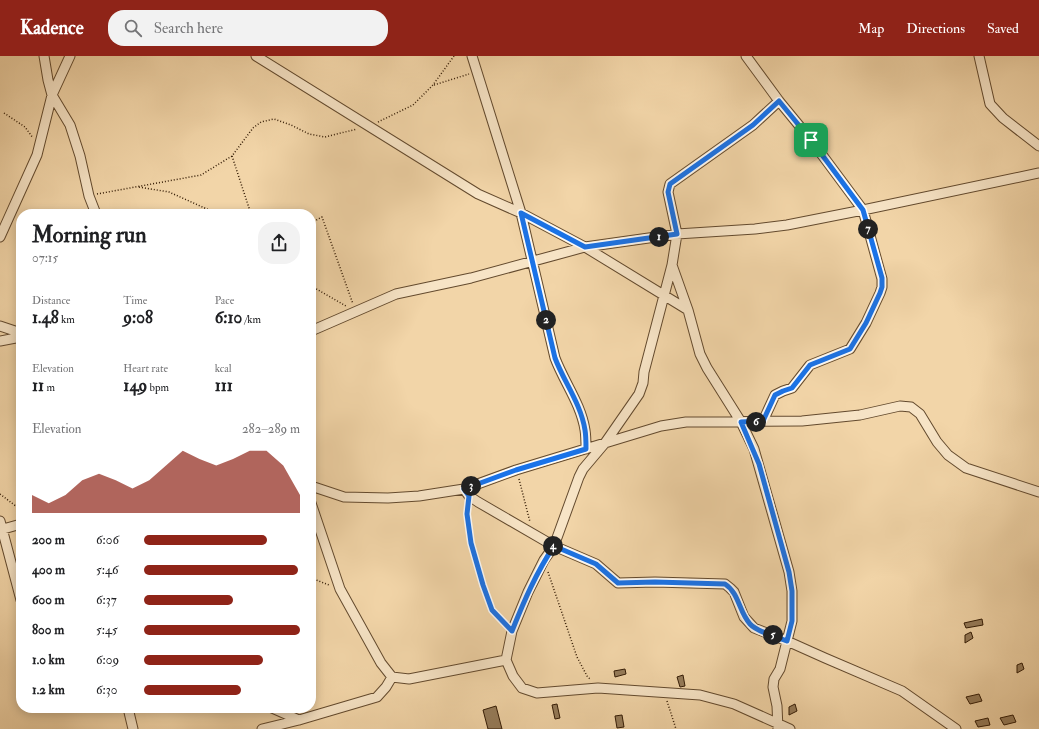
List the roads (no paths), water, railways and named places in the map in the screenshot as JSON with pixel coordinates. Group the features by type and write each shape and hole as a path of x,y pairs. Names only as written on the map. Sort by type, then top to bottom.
{"street":[{"path":"44,56 52,95 70,125 80,156 89,196 94,209"},
{"path":"0,237 37,155 52,95 70,56"},
{"path":"256,56 478,194 521,213 585,247 688,310"},
{"path":"472,56 521,213 555,358 561,374 570,389 579,410 585,429 586,449"},
{"path":"746,56 863,210 882,278 880,293 866,323 850,349 810,365 792,388 775,395 763,421"},
{"path":"979,56 990,104 1003,118 1039,146"},
{"path":"779,101 753,125 670,184 668,192 677,234 672,265 663,294 644,372 643,383 639,394 605,443 583,469 579,477 554,546 544,560 528,592 512,631 506,660 512,676 522,688 537,693 598,688 666,694 700,695 734,704 777,727 790,729"},
{"path":"316,329 396,294 471,278 585,247 677,234 771,227 863,210 1039,173"},
{"path":"672,265 688,310 700,354 707,368 741,422 759,464 789,572 792,591 792,621 780,669 774,679 773,686 777,706 777,727"},
{"path":"0,326 16,331"},
{"path":"0,341 16,338"},
{"path":"316,488 344,497 357,498 388,498 466,493 516,470 661,426 686,422 802,421 860,415 900,406 911,407 920,414 936,442 948,455 966,468 1039,492"},
{"path":"466,493 554,546 596,564 618,583 655,582 725,584 734,592 744,617 754,628 902,691 956,729"},
{"path":"316,518 340,590 381,663 392,677 408,679 506,660"},
{"path":"16,525 1,527 16,582"},
{"path":"262,729 299,720 377,697 386,688 392,677"},
{"path":"129,713 133,729"},
{"path":"283,713 299,720"}]}
